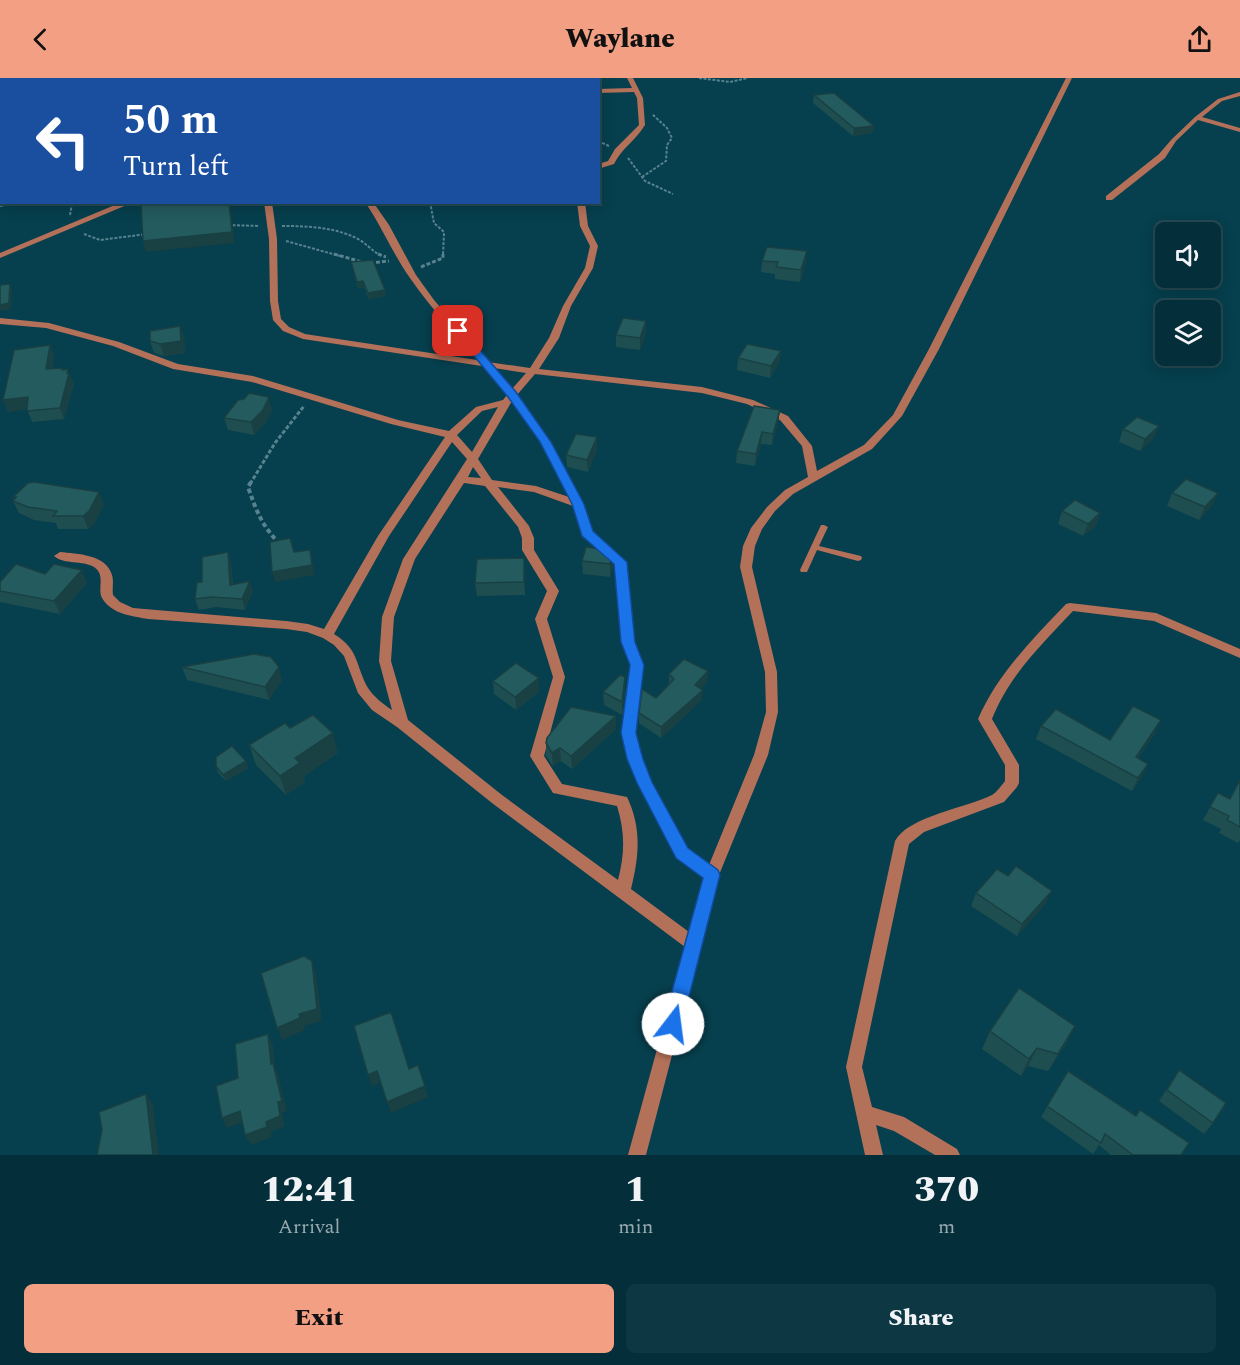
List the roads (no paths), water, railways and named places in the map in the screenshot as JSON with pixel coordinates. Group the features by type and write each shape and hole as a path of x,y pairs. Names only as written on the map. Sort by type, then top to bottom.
{"street":[{"path":"600,166 611,162 615,149 638,131 643,119 642,106 630,78"},
{"path":"637,1155 712,875 761,755 772,712 771,672 746,567 749,546 757,528 771,509 789,492 813,476 868,447 897,416 934,349 1069,78"},
{"path":"600,91 636,90"},
{"path":"1109,198 1162,156 1174,140 1197,118 1220,100 1240,94"},
{"path":"1197,118 1240,130"},
{"path":"0,256 125,204"},
{"path":"268,204 273,239 274,301 277,320 286,329 303,336 533,371 702,390 750,402 784,418 807,446 813,476"},
{"path":"370,204 385,225 412,275 431,302 486,363 509,398 546,442 578,504 587,533 621,562 628,642 637,665 629,733 635,759 644,783 682,853 712,875"},
{"path":"402,723 385,661 388,617 395,594 409,560 509,398 533,371 554,338 567,306 589,268 594,246 584,226 581,204"},
{"path":"0,321 46,325 116,344 176,367 253,379 395,422 451,435 472,458 523,526 528,538 528,550 553,591 541,619 559,677 537,756 558,789 622,801 631,825 633,853 623,890"},
{"path":"327,635 384,537 451,435 478,409 509,398"},
{"path":"461,479 536,489 578,504"},
{"path":"60,556 101,566 106,574 106,596 116,605 130,612 169,618 219,619 286,625 308,628 327,635 338,642 349,654 363,690 377,707 402,723 497,799 693,944"},
{"path":"874,1155 854,1067 902,841 919,828 999,798 1012,783 1012,765 985,719 991,702 1025,655 1070,607 1156,617 1240,654"},
{"path":"866,1114 898,1123 951,1155"}],"lane":[{"path":"804,570 824,527"},
{"path":"815,547 858,558"}]}
